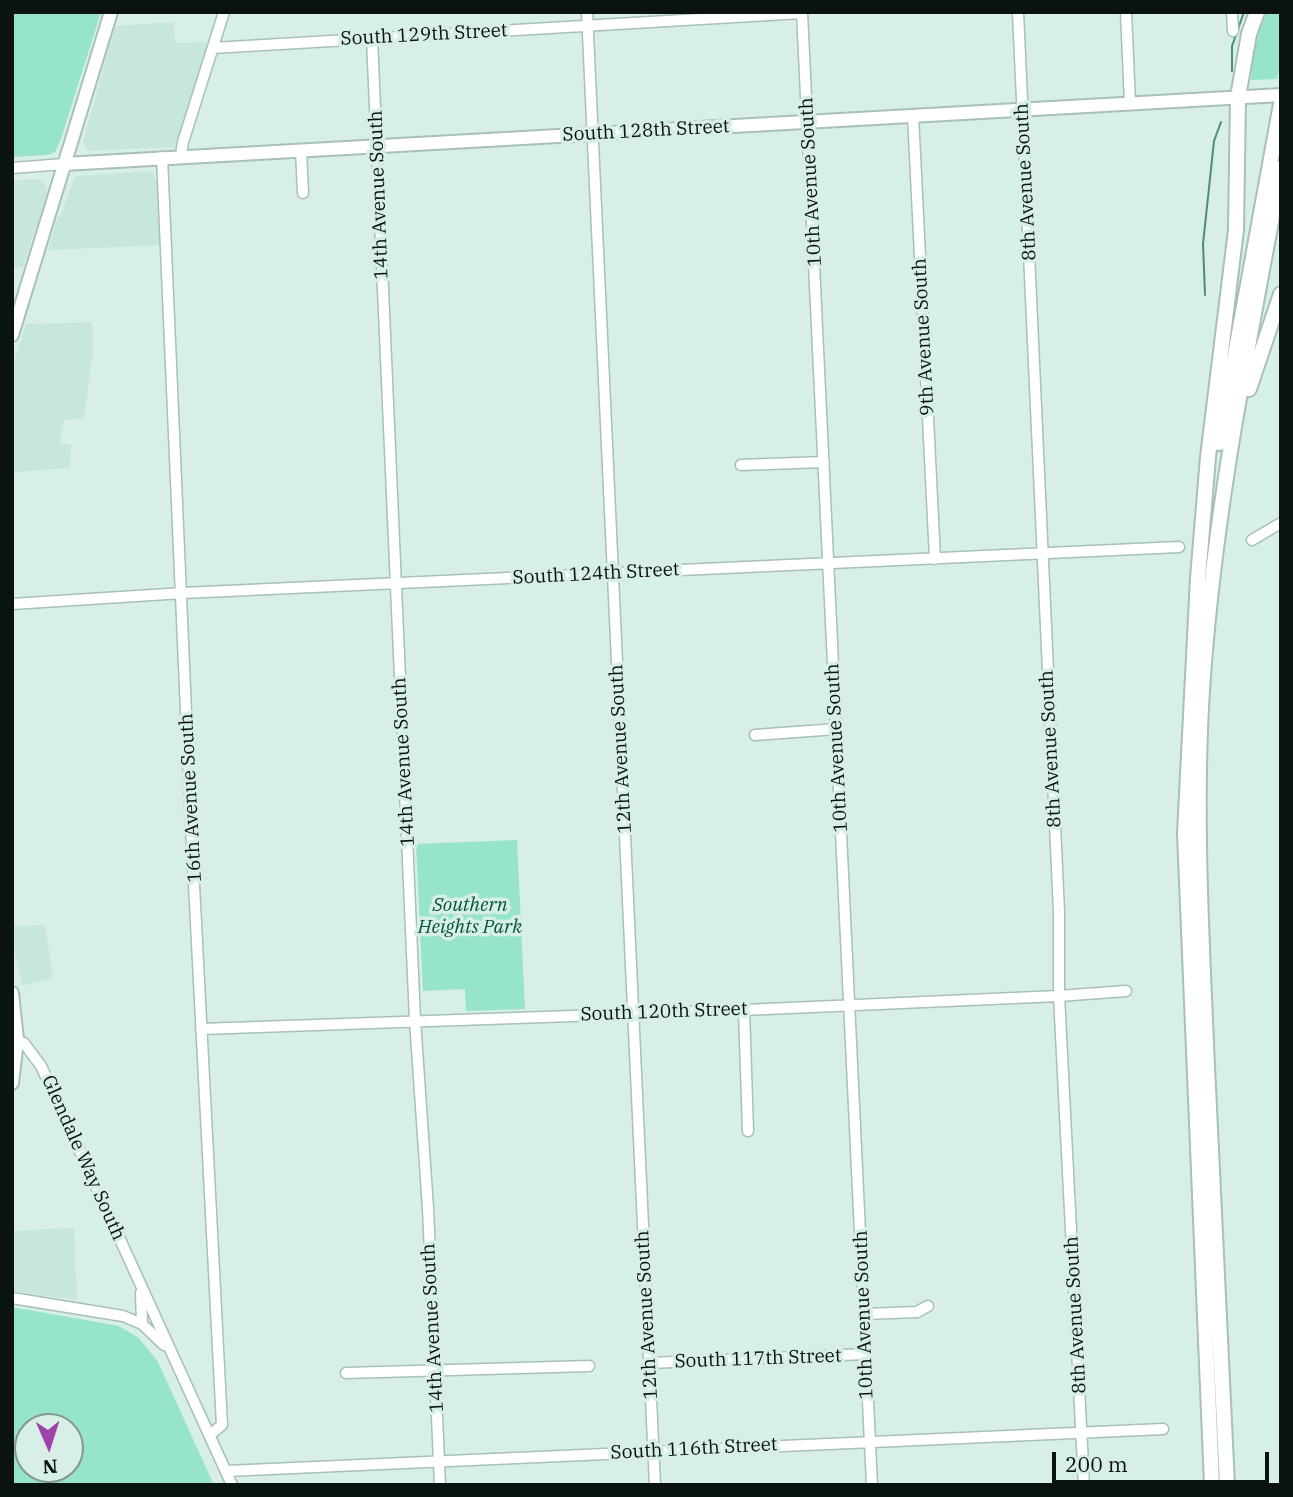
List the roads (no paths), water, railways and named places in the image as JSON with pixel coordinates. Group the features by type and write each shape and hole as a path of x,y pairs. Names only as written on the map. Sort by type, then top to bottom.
{"highway":[{"path":"1212,1485 1185,833 1198,578 1208,457 1236,230 1238,97 1249,34 1257,12"},
{"path":"1202,537 1281,104"},
{"path":"1227,1485 1199,844 1201,709 1213,566 1246,358 1281,168"},
{"path":"1223,503 1237,432 1281,294"}],"main road":[{"path":"12,335 111,12"},
{"name":"South 128th Street","path":"64,163 1281,95"},
{"path":"12,993 12,1083"}],"street":[{"path":"181,155 224,12"},
{"name":"12th Avenue South","path":"587,12 654,1485"},
{"name":"8th Avenue South","path":"1018,12 1059,912 1059,996 1084,1485"},
{"path":"1126,12 1130,103"},
{"path":"1232,12 1233,31"},
{"name":"South 129th Street","path":"214,48 802,13"},
{"name":"10th Avenue South","path":"802,13 872,1485"},
{"name":"14th Avenue South","path":"372,38 415,1020 440,1485"},
{"name":"9th Avenue South","path":"913,116 935,559"},
{"path":"301,150 303,193"},
{"name":"16th Avenue South","path":"162,158 201,1029 222,1425 211,1434"},
{"name":"South 128th Street","path":"12,168 64,163"},
{"path":"741,465 824,462"},
{"path":"1252,540 1281,523"},
{"name":"South 124th Street","path":"12,604 183,593 1179,547"},
{"path":"755,735 836,729"},
{"name":"South 120th Street","path":"201,1029 744,1010 1126,991"},
{"path":"744,1010 748,1130"},
{"name":"Glendale Way South","path":"14,1040 29,1049 41,1066 232,1485"},
{"name":"Glendale Way South","path":"140,1284 142,1324"},
{"path":"12,1298 114,1314 142,1324 164,1345 182,1375"},
{"path":"865,1314 917,1312 928,1306"},
{"name":"South 117th Street","path":"649,1363 866,1354"},
{"path":"346,1373 589,1366"},
{"name":"South 116th Street","path":"226,1471 1163,1429"}],"waterway":[{"path":"1238,29 1244,12"},
{"path":"1232,71 1232,46 1236,35"},
{"path":"1205,295 1203,244 1214,141 1221,122"}],"park label":[{"name":"Southern Heights Park","path":"470,917"}]}
